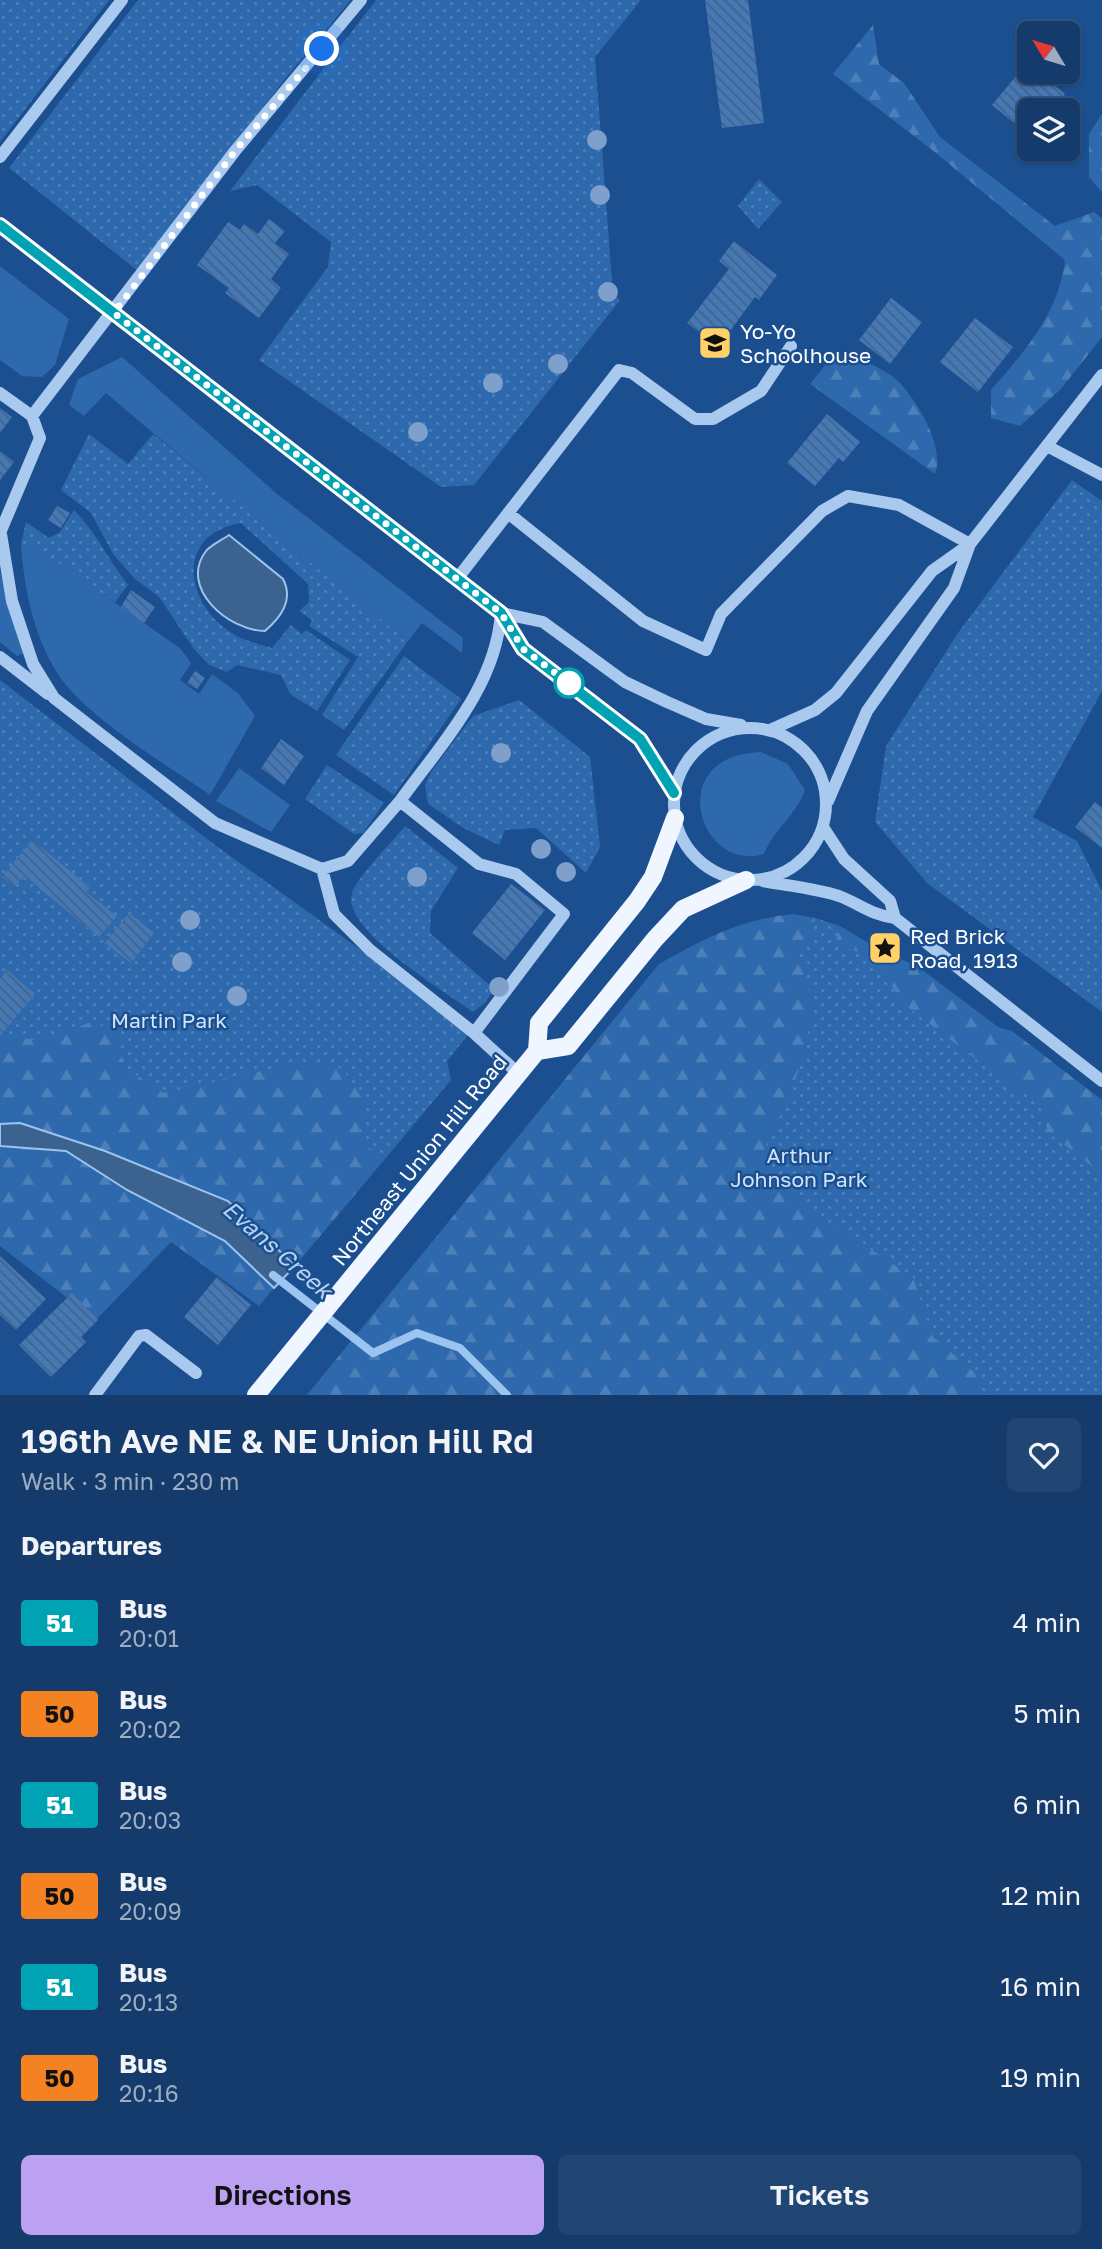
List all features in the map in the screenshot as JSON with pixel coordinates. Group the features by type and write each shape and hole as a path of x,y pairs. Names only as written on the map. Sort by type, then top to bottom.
{"main road":[{"name":"Northeast Union Hill Road","path":"256,1395 280,1369 537,1051 539,1023 637,901 653,877 675,818"},
{"name":"Northeast Union Hill Road","path":"537,1051 568,1046 654,939 683,909 752,880"}],"street":[{"path":"0,156 121,0"},
{"path":"33,416 235,151 361,0"},
{"path":"0,225 501,613 523,649 640,739 674,793"},
{"path":"457,579 619,370 632,373 695,419 713,419 761,391 791,346"},
{"path":"770,730 815,709 836,694 932,571 970,544 1102,375"},
{"path":"0,393 33,416 40,438 1,533 12,601 33,664 54,698"},
{"path":"1047,446 1102,475"},
{"path":"508,513 643,621 706,650 721,614 822,511 848,496 899,505 970,544"},
{"path":"752,880 780,874 799,863 813,847 823,827 827,805 867,711 954,588 970,544"},
{"path":"501,613 543,622 625,682 706,719 770,730 793,740 811,757 823,780 827,805"},
{"path":"0,657 215,823 322,869 348,861 400,801 469,706 499,643 501,613"},
{"path":"752,727 730,730 709,739 692,753 680,772 674,793 675,818 684,842 700,862 721,875 817,890 843,898 875,915 895,918 1102,1080"},
{"path":"400,801 479,864 516,874 564,914 474,1033"},
{"path":"823,827 844,859 890,901 895,918"},
{"path":"322,869 334,914 370,950 474,1033 519,1074"},
{"path":"95,1395 139,1336 146,1335 196,1373"}],"green space":[{"path":"0,0 109,0 0,142"},
{"path":"138,0 351,0 285,79 138,271 9,168"},
{"path":"376,0 641,0 595,57 613,294 620,300 474,485 441,487 259,360 328,267 331,242 257,185 230,191"},
{"path":"873,25 879,64 904,83 940,137 1055,226 1094,212 1102,218 1102,337 1061,389 1020,426 991,418 991,390 1028,346 1048,314 1056,297 1065,260 931,149 833,74"},
{"path":"1102,114 1102,192 1089,177 1089,134"},
{"path":"759,179 782,202 758,229 738,206"},
{"path":"0,266 69,319 55,365 42,377 22,376 0,360"},
{"path":"855,355 894,377 914,400 933,438 937,463 935,474 810,384 831,358"},
{"path":"122,357 276,493 463,638 462,653 422,623 408,641 106,393 84,416 69,405 78,379"},
{"path":"89,434 128,464 153,434 408,641 344,730 322,715 358,657 309,626 312,620 299,611 309,602 308,584 241,523 220,530 205,541 196,555 196,588 204,605 216,620 232,633 272,648 291,625 302,634 306,630 350,660 317,711 290,694 281,675 237,665 227,672 209,665 194,649 159,597 135,579 113,554 91,513 61,490"},
{"path":"1072,480 1102,501 1102,691 1033,817 1077,841 1102,891 1102,1012 927,883 875,822 886,746 958,633"},
{"path":"74,510 128,585 115,602 21,544 26,522 49,538 60,532"},
{"path":"30,543 181,649 191,663 180,680 199,694 212,674 238,693 255,716 210,795 105,722 85,705 56,671 41,641 27,594 21,544"},
{"path":"0,571 24,653 17,656 0,642"},
{"path":"404,656 461,699 394,795 336,755"},
{"name":"Martin Park","path":"0,680 215,845 472,1030 447,1061 451,1080 385,1159 372,1150 228,1201 0,1234"},
{"path":"519,700 590,757 600,847 586,873 536,828 505,830 499,845 465,829 428,804 425,785 431,772 473,716"},
{"path":"761,752 788,764 805,790 797,807 764,854 741,855 722,847 708,831 701,812 701,791 711,772 730,758"},
{"path":"327,765 384,803 363,833 354,834 305,799"},
{"path":"239,768 290,805 271,832 216,801"},
{"path":"405,826 458,868 431,911 430,933 494,989 485,1003 473,1012 398,959 362,924 353,908 352,893 355,886"},
{"name":"Arthur Johnson Park","path":"794,914 815,918 811,939 798,952 810,995 808,1037 796,1078 761,1156 785,1188 824,1219 913,1277 932,1336 974,1372 985,1395 307,1395 659,964 708,938 740,925"},
{"name":"Arthur Johnson Park","path":"815,918 840,926 839,933 915,971 1102,1113 1102,1395 321,1395 814,924"},
{"path":"840,926 880,950 917,966 998,1027 1012,1031 1102,1100 1102,1174 1048,1132 1039,1097 1019,1092 900,1001 878,957 835,945"},
{"path":"91,1022 119,1032 123,1066 163,1093 302,1062 343,1069 364,1102 358,1139 385,1159 295,1266 228,1201 105,1151 20,1123 0,1124 0,1032 38,1041"},
{"path":"0,1146 66,1151 127,1190 225,1241 274,1288 259,1306 171,1242 96,1320 0,1246"}],"shaded area":[{"path":"229,535 283,579 286,587 284,608 265,631 237,624 211,605 203,593 198,579 199,565 208,549"},
{"path":"20,1123 105,1151 228,1201 295,1266 274,1288 225,1241 127,1190 66,1151 0,1146 0,1124"}],"building":[{"path":"705,0 748,0 764,123 722,128"},
{"path":"1017,75 1017,84 1053,84 1065,94 1062,98 1017,98 1017,125 992,105"},
{"path":"269,219 285,231 275,243 289,254 271,279 281,288 259,318 225,293 229,288 197,265 228,222 240,230 244,224 258,234"},
{"path":"734,241 777,275 759,300 755,297 719,346 687,323 729,269 719,261"},
{"path":"891,298 922,322 890,364 859,340"},
{"path":"975,318 1013,347 978,392 940,362"},
{"path":"0,408 12,417 0,433"},
{"path":"827,414 860,442 843,462 839,458 815,486 787,463"},
{"path":"0,451 14,462 0,480"},
{"path":"57,506 70,513 61,528 48,520"},
{"path":"131,590 155,607 144,623 121,607"},
{"path":"195,671 205,678 197,689 187,683"},
{"path":"281,739 304,756 284,785 261,768"},
{"path":"1095,802 1102,807 1102,848 1075,827"},
{"path":"32,840 91,888 86,892 117,916 99,937 24,876 16,887 2,877"},
{"path":"511,884 545,910 505,960 472,933"},
{"path":"129,913 154,933 131,963 105,943"},
{"path":"7,970 35,994 0,1036 0,979"},
{"path":"0,1256 46,1299 16,1330 0,1315"},
{"path":"217,1277 251,1305 218,1345 184,1317"},
{"path":"72,1293 98,1320 81,1337 86,1342 51,1377 19,1345"}],"waterway":[{"name":"Evans Creek","path":"273,1275 373,1353 417,1333 460,1348 507,1395"}],"bus line":[{"name":"51","path":"0,225 501,613 523,649 640,739 674,793"}],"place":[{"name":"Yo-Yo Schoolhouse","path":"715,343"},
{"name":"Red Brick Road, 1913","path":"885,948"}],"route":[{"path":"322,49 235,151 114,313 501,613 523,649 569,683"}]}
